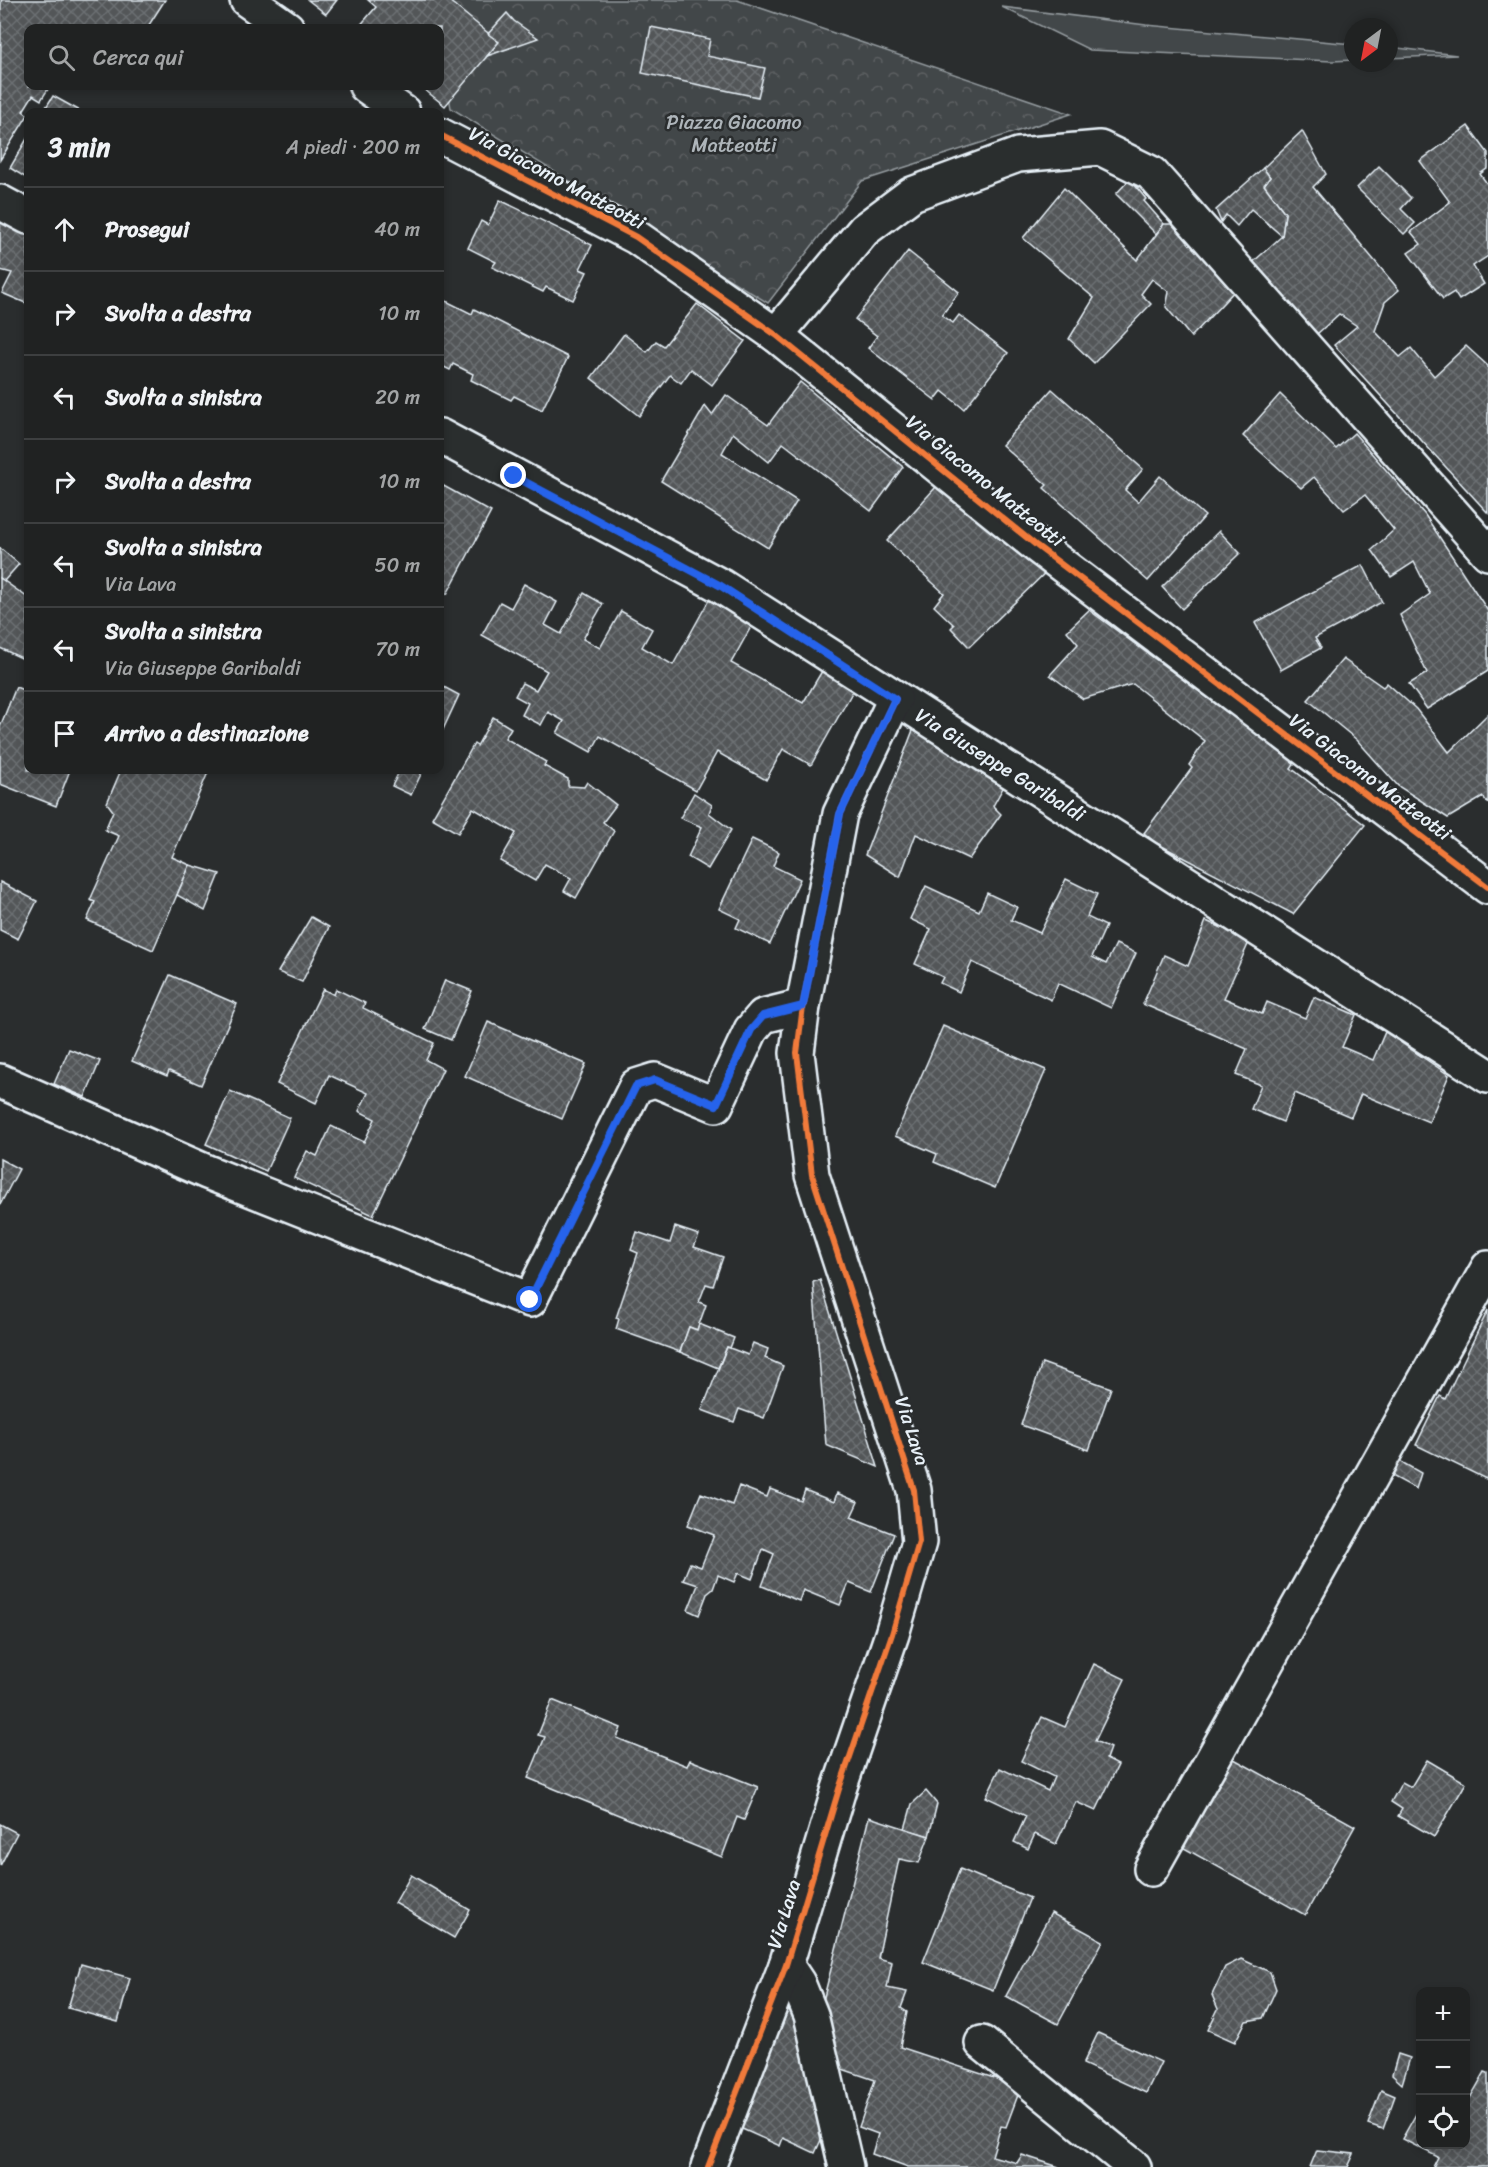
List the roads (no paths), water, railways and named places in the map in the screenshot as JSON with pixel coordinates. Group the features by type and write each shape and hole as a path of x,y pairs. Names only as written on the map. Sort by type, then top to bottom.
{"street":[{"path":"248,0 281,24"},
{"path":"372,90 397,108"},
{"name":"Via Giacomo Matteotti","path":"444,137 636,237 776,334 1037,546 1488,887"},
{"path":"776,334 864,230 912,194 1018,155 1100,148 1151,174 1488,553"},
{"path":"0,202 24,215"},
{"name":"Via Giuseppe Garibaldi","path":"444,438 721,586 1488,1076"},
{"name":"Via Lava","path":"708,2167 786,1965 839,1789 892,1634 919,1542 914,1490 812,1175 797,1053 803,1006 840,814 895,699"},
{"path":"0,1081 207,1172 530,1300 636,1086 655,1080 716,1105 751,1030 763,1016 803,1006"},
{"path":"1151,1869 1488,1268"},
{"path":"786,1965 798,1983 811,2015 846,2167"},
{"path":"982,2043 1134,2167"}],"park label":[{"name":"Piazza Giacomo Matteotti","path":"734,134"}]}
